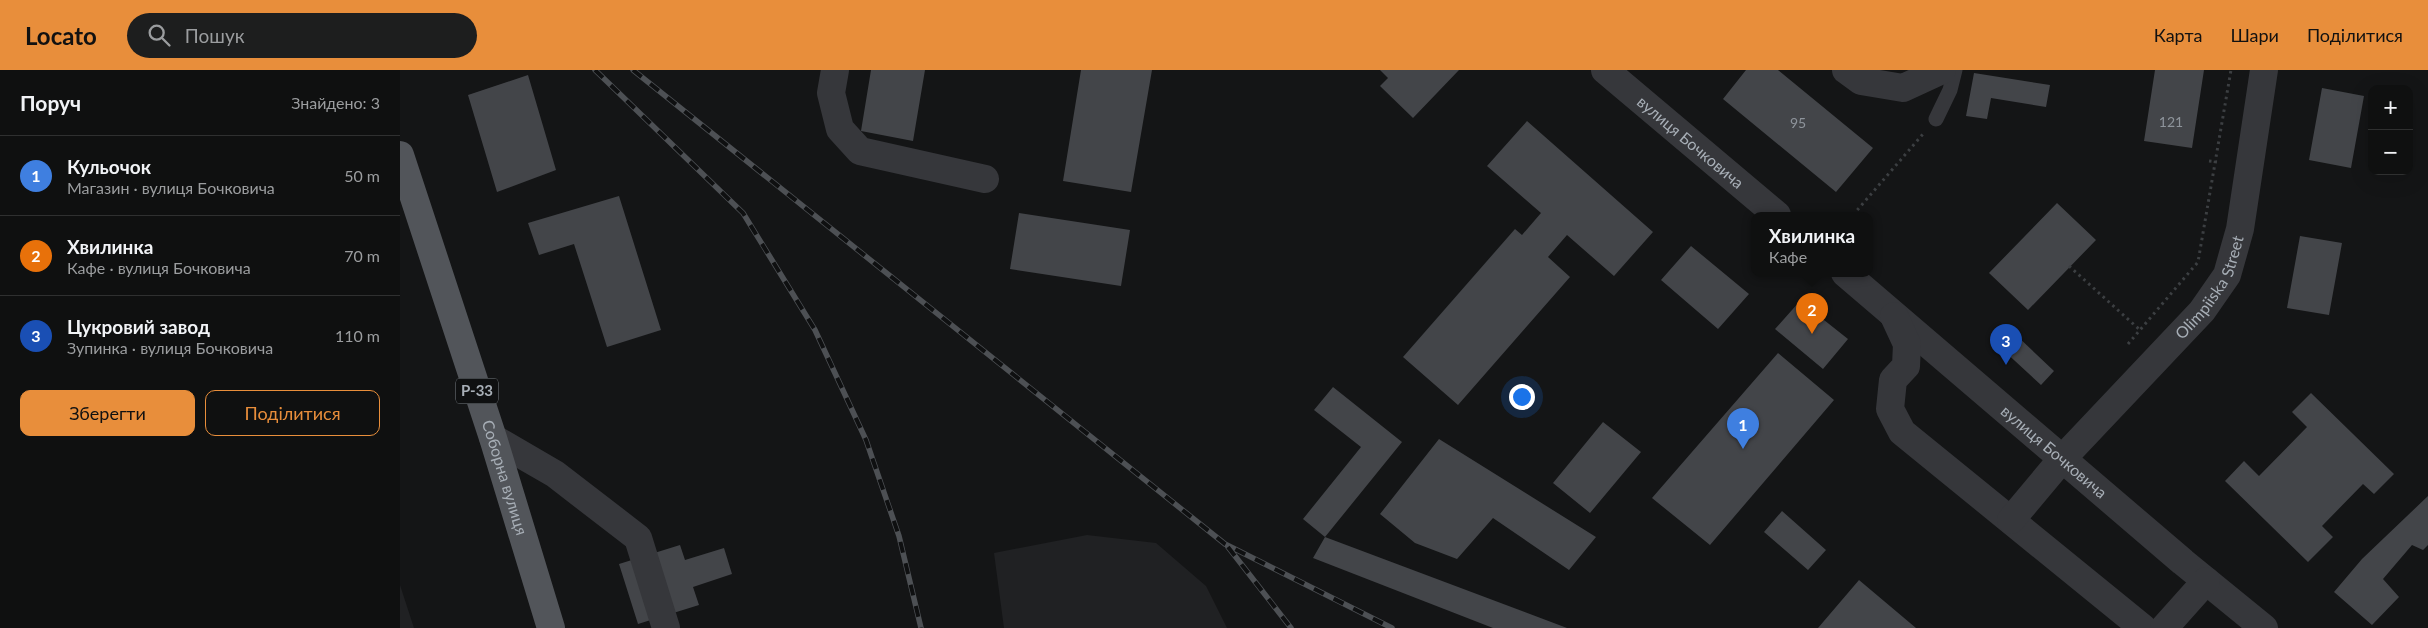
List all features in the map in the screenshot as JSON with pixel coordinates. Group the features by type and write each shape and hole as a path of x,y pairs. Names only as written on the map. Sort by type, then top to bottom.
{"main road":[{"name":"Соборна вулиця","path":"400,155 493,438 551,628"}],"street":[{"path":"835,70 831,93 840,129 860,151 985,179"},
{"name":"вулиця Бочковича","path":"1605,70 1773,212"},
{"path":"1846,70 1861,81 1903,88 1942,70"},
{"name":"Olimpiiska Street","path":"2011,520 2062,459 2202,311 2227,275 2240,229 2264,70"},
{"name":"вулиця Бочковича","path":"1849,277 2206,581 2264,628"},
{"path":"1893,314 1907,344 1906,366 1893,380 1890,409 1902,432 2143,628"},
{"path":"493,438 554,474 638,538 666,628"},
{"path":"2164,628 2206,581"}],"lane":[{"path":"1936,119 1950,90 1955,70"}],"path":[{"path":"2127,345 2198,262 2217,162 2231,70"},
{"path":"1857,212 1936,119"},
{"path":"2209,161 2217,162"},
{"path":"2069,266 2140,330"}],"shaded area":[{"path":"1087,535 1156,543 1206,586 1227,628 1004,628 994,553"},
{"path":"400,585 414,628 400,628"}],"building":[{"path":"871,70 925,70 913,141 861,131"},
{"path":"1081,70 1152,70 1131,192 1063,181"},
{"path":"1380,70 1459,70 1413,118 1380,86 1388,78"},
{"path":"1746,70 1778,70 1873,148 1836,192 1723,99"},
{"path":"2155,70 2204,70 2192,148 2144,141"},
{"path":"1974,73 2050,85 2046,107 1991,98 1987,119 1966,116"},
{"path":"528,75 556,170 497,192 468,95"},
{"path":"2322,88 2364,96 2351,168 2309,160"},
{"path":"1527,121 1653,232 1614,276 1567,235 1548,257 1570,277 1458,405 1403,357 1515,229 1522,235 1541,213 1487,166"},
{"path":"619,196 661,330 607,347 574,244 539,255 528,223"},
{"path":"2057,203 2096,240 2028,310 1989,273"},
{"path":"1019,213 1130,230 1121,286 1010,269"},
{"path":"2300,236 2342,243 2329,315 2287,308"},
{"path":"1691,246 1749,294 1718,329 1661,280"},
{"path":"1800,301 1848,339 1823,369 1775,329"},
{"path":"2016,335 2054,371 2041,385 2002,349"},
{"path":"1778,353 1834,400 1710,545 1652,498"},
{"path":"1333,387 1402,442 1325,537 1303,519 1361,447 1314,410"},
{"path":"2311,393 2394,474 2374,494 2363,484 2322,526 2333,537 2308,562 2225,481 2244,461 2259,476 2307,427 2292,412"},
{"path":"1603,422 1641,452 1590,513 1553,483"},
{"path":"1439,439 1596,537 1569,570 1493,518 1457,559 1415,543 1380,514"},
{"path":"2428,496 2428,545 2423,550 2412,545 2383,579 2399,597 2372,625 2334,592 2362,559"},
{"path":"1782,511 1826,550 1808,570 1764,532"},
{"path":"1325,537 1567,628 1493,628 1313,558"},
{"path":"680,545 685,560 724,548 732,574 693,587 699,605 638,624 619,564"},
{"path":"1859,580 1916,628 1818,628"}],"railway":[{"path":"595,70 743,213 815,330 866,440 899,536 921,628"},
{"path":"633,70 1225,544 1392,628"},
{"path":"1228,547 1291,628"}],"place":[{"name":"Хвилинка","path":"1812,334"},
{"name":"Цукровий завод","path":"2006,365"},
{"name":"Кульочок","path":"1743,449"}]}
